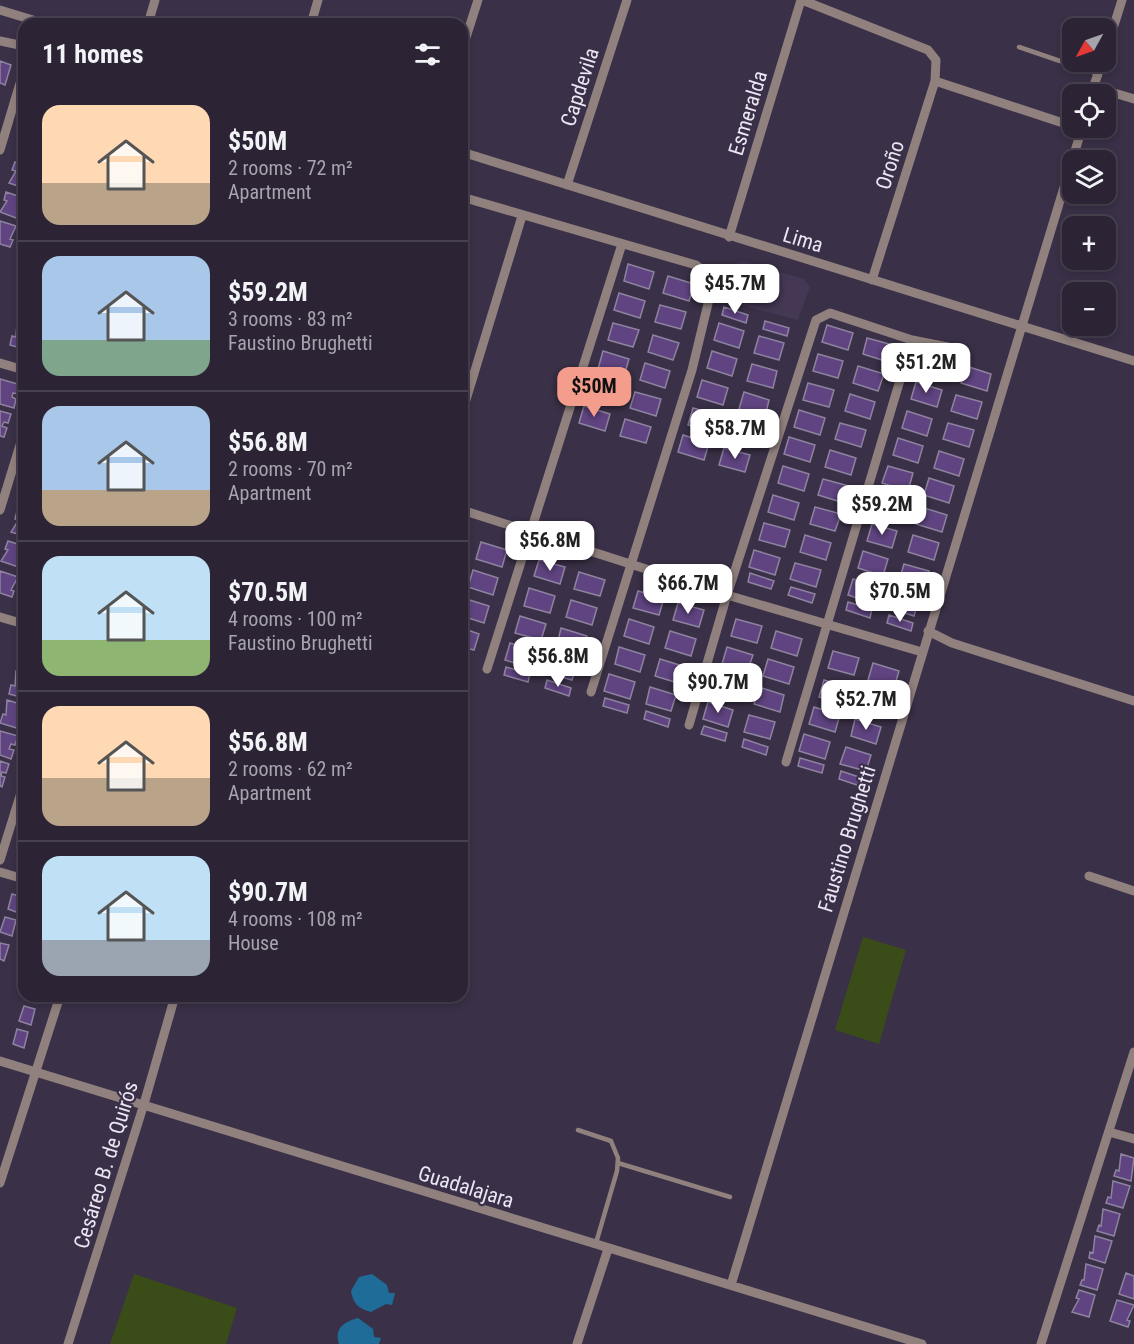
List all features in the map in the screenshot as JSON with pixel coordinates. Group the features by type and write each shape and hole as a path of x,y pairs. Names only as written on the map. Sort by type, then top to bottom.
{"street":[{"path":"150,18 155,0"},
{"path":"313,18 318,0"},
{"path":"468,31 478,0"},
{"name":"Capdevila","path":"567,185 627,0"},
{"name":"Oroño","path":"801,0 928,50 936,60 935,81 872,280"},
{"name":"Esmeralda","path":"729,237 801,0"},
{"path":"1116,19 1122,0"},
{"path":"0,10 26,18"},
{"path":"0,41 18,45"},
{"path":"1094,84 1098,74"},
{"path":"935,81 1062,122"},
{"path":"0,150 18,90"},
{"path":"1116,96 1134,99"},
{"name":"Faustino Brughetti","path":"732,1285 1021,327 1075,138"},
{"name":"Lima","path":"468,154 729,237 1134,361"},
{"path":"468,199 696,265 705,272 712,283 692,370 591,692"},
{"path":"468,393 522,216"},
{"path":"487,669 622,244"},
{"path":"689,725 727,595 816,320 830,313 912,340 958,349"},
{"path":"786,762 912,340"},
{"path":"0,363 18,368"},
{"path":"0,510 18,452"},
{"path":"468,512 727,595 922,652"},
{"path":"0,617 18,622"},
{"path":"928,632 952,643 1134,701"},
{"path":"0,860 18,802"},
{"path":"0,872 18,877"},
{"path":"1089,876 1134,891"},
{"path":"0,1183 58,1002"},
{"name":"Cesáreo B. de Quirós","path":"68,1344 144,1104 173,1002"},
{"path":"1041,1344 1134,1053"},
{"name":"Guadalajara","path":"0,1061 922,1344"},
{"path":"1109,1132 1134,1139"},
{"path":"577,1344 608,1249"}],"lane":[{"path":"1018,47 1098,74"},
{"path":"578,1130 611,1141 618,1163 595,1245"},
{"path":"618,1163 730,1197"}],"shaded area":[{"path":"743,261 804,279 810,287 798,320 725,301 736,264"}],"green space":[{"path":"863,937 906,950 879,1044 835,1030"},
{"path":"134,1274 237,1308 226,1344 110,1344"}],"water":[{"path":"372,1274 387,1285 389,1293 395,1293 392,1305 386,1304 371,1312 357,1305 351,1291 359,1277"},
{"path":"358,1318 373,1329 374,1337 381,1338 379,1344 339,1344 338,1334 341,1326"}],"building":[{"path":"0,61 11,65 5,85 0,83"},
{"path":"15,162 18,163 18,186 9,183 16,171 12,170"},
{"path":"6,192 18,196 18,219 0,212 7,201 4,200"},
{"path":"0,221 16,226 10,239 13,240 10,247 0,244"},
{"path":"628,264 654,272 649,289 624,281"},
{"path":"668,276 694,284 689,301 663,293"},
{"path":"619,293 645,301 640,318 614,310"},
{"path":"660,305 686,312 681,329 655,322"},
{"path":"724,307 748,315 746,323 722,315"},
{"path":"765,321 789,328 787,336 763,329"},
{"path":"17,323 18,347 10,345 12,336 16,337"},
{"path":"613,323 639,330 633,347 608,340"},
{"path":"719,323 744,331 739,348 714,340"},
{"path":"827,325 853,333 848,350 822,342"},
{"path":"653,335 679,343 673,360 648,352"},
{"path":"759,336 784,343 779,360 754,353"},
{"path":"867,338 893,345 888,362 863,354"},
{"path":"603,351 629,359 624,376 598,369"},
{"path":"712,351 737,359 732,376 707,368"},
{"path":"818,354 843,361 838,378 813,371"},
{"path":"926,354 952,361 947,378 921,371"},
{"path":"645,363 670,371 665,388 640,380"},
{"path":"752,364 777,371 773,388 747,381"},
{"path":"858,366 884,374 878,391 853,383"},
{"path":"966,366 991,374 987,391 961,383"},
{"path":"0,379 18,384 18,394 13,393 12,397 16,399 14,408 0,404"},
{"path":"594,379 620,387 615,403 589,396"},
{"path":"702,380 728,388 723,405 697,397"},
{"path":"916,382 942,390 937,407 911,399"},
{"path":"808,383 834,390 829,407 803,400"},
{"path":"635,392 661,399 656,416 630,408"},
{"path":"744,392 769,400 765,417 739,409"},
{"path":"850,394 875,402 870,419 845,411"},
{"path":"956,395 982,402 977,419 951,411"},
{"path":"584,406 610,414 605,431 579,423"},
{"path":"693,408 719,415 714,432 688,425"},
{"path":"799,410 825,418 820,435 794,427"},
{"path":"0,411 11,414 8,423 4,422 2,426 7,428 4,437 0,436"},
{"path":"907,411 932,419 927,436 902,428"},
{"path":"625,419 651,427 646,443 620,436"},
{"path":"734,420 760,428 755,445 729,437"},
{"path":"840,423 866,430 861,447 835,439"},
{"path":"948,423 974,430 969,447 943,439"},
{"path":"683,435 709,443 704,460 678,452"},
{"path":"789,437 815,445 810,462 784,454"},
{"path":"898,438 923,446 918,463 893,455"},
{"path":"724,448 750,455 745,472 719,465"},
{"path":"830,450 856,458 851,475 825,467"},
{"path":"939,451 964,459 959,476 934,468"},
{"path":"783,466 809,474 804,491 778,483"},
{"path":"888,466 913,473 908,491 882,483"},
{"path":"929,478 954,486 949,503 924,495"},
{"path":"823,479 849,486 844,503 818,495"},
{"path":"773,495 799,503 794,520 768,512"},
{"path":"881,495 907,502 902,519 876,512"},
{"path":"815,507 841,514 835,531 810,524"},
{"path":"921,507 947,515 942,532 916,524"},
{"path":"18,521 18,534 11,532"},
{"path":"764,523 790,530 785,547 759,540"},
{"path":"872,524 897,531 892,548 867,541"},
{"path":"805,535 831,543 826,560 800,552"},
{"path":"913,535 939,543 934,560 908,552"},
{"path":"8,541 18,544 18,567 1,561 8,550 5,549"},
{"path":"481,542 507,550 502,567 476,559"},
{"path":"754,550 780,558 775,575 749,567"},
{"path":"863,551 888,559 883,576 858,568"},
{"path":"539,560 565,567 560,584 534,576"},
{"path":"795,563 821,570 816,587 790,579"},
{"path":"904,564 929,571 924,588 899,581"},
{"path":"473,570 498,578 493,595 468,587"},
{"path":"0,571 18,577 11,590 14,591 12,597 0,593"},
{"path":"579,572 605,580 600,596 574,589"},
{"path":"750,573 774,581 771,589 748,582"},
{"path":"853,579 878,586 873,603 848,595"},
{"path":"791,587 815,594 812,603 788,595"},
{"path":"529,588 555,596 550,613 524,606"},
{"path":"638,591 664,598 659,615 633,608"},
{"path":"894,591 919,599 914,616 889,608"},
{"path":"468,600 489,606 484,623 468,618"},
{"path":"571,600 597,608 592,625 566,617"},
{"path":"848,602 872,609 870,618 846,610"},
{"path":"678,603 704,610 699,627 673,620"},
{"path":"889,615 913,623 911,631 887,623"},
{"path":"520,616 546,624 541,640 515,633"},
{"path":"629,619 654,627 649,644 624,636"},
{"path":"736,619 762,626 757,643 731,636"},
{"path":"561,628 587,636 582,653 557,645"},
{"path":"468,630 479,634 474,650 468,648"},
{"path":"670,631 696,639 691,656 665,648"},
{"path":"776,631 802,639 797,656 771,648"},
{"path":"510,643 536,651 531,668 505,660"},
{"path":"619,647 645,655 640,672 615,664"},
{"path":"727,647 753,655 747,672 722,664"},
{"path":"833,651 859,658 854,675 828,668"},
{"path":"551,656 577,663 572,680 546,673"},
{"path":"660,659 686,667 681,684 655,676"},
{"path":"768,659 794,667 789,684 763,676"},
{"path":"873,663 899,671 894,688 868,680"},
{"path":"506,667 530,674 528,682 504,675"},
{"path":"16,671 18,672 18,696 9,694 11,685 15,686"},
{"path":"609,674 635,682 630,699 604,691"},
{"path":"718,675 743,683 738,700 713,692"},
{"path":"547,680 571,688 569,696 545,688"},
{"path":"824,680 849,687 844,704 819,697"},
{"path":"650,687 676,695 671,711 646,704"},
{"path":"759,687 784,695 780,712 754,704"},
{"path":"865,691 891,699 886,716 860,708"},
{"path":"605,698 629,705 627,713 603,706"},
{"path":"7,700 18,703 18,728 0,723 3,714 6,715"},
{"path":"708,702 733,710 728,727 703,719"},
{"path":"814,707 840,715 835,732 809,724"},
{"path":"646,711 670,719 668,727 644,719"},
{"path":"749,715 775,722 770,739 744,732"},
{"path":"855,719 881,727 876,744 851,736"},
{"path":"704,726 727,733 725,741 701,734"},
{"path":"0,731 18,736 15,745 11,744 9,749 14,750 11,759 0,755"},
{"path":"804,734 830,742 825,759 799,751"},
{"path":"744,739 768,747 766,755 742,747"},
{"path":"846,747 871,755 866,771 840,764"},
{"path":"800,758 824,765 822,773 798,766"},
{"path":"0,761 9,764 6,773 2,772 1,776 5,777 2,787 0,786"},
{"path":"841,771 865,779 863,787 839,779"},
{"path":"12,894 18,896 18,913 8,909"},
{"path":"5,917 16,920 12,936 0,932"},
{"path":"0,943 9,945 4,961 0,959"},
{"path":"24,1006 35,1009 31,1025 19,1021"},
{"path":"17,1029 28,1032 24,1048 13,1044"},
{"path":"1121,1154 1134,1158 1131,1181 1114,1176 1116,1170 1119,1171"},
{"path":"1113,1181 1130,1186 1123,1208 1106,1203 1108,1197 1111,1198"},
{"path":"1103,1209 1120,1214 1114,1236 1097,1231 1099,1225 1101,1226"},
{"path":"1095,1236 1112,1241 1105,1263 1089,1258 1090,1252 1093,1253"},
{"path":"1086,1264 1103,1269 1097,1290 1080,1285 1084,1280"},
{"path":"1126,1273 1134,1276 1134,1299 1119,1294"},
{"path":"1079,1290 1095,1295 1089,1317 1072,1312 1079,1299 1076,1298"},
{"path":"1117,1300 1134,1305 1127,1320 1130,1321 1128,1327 1110,1321"}]}
